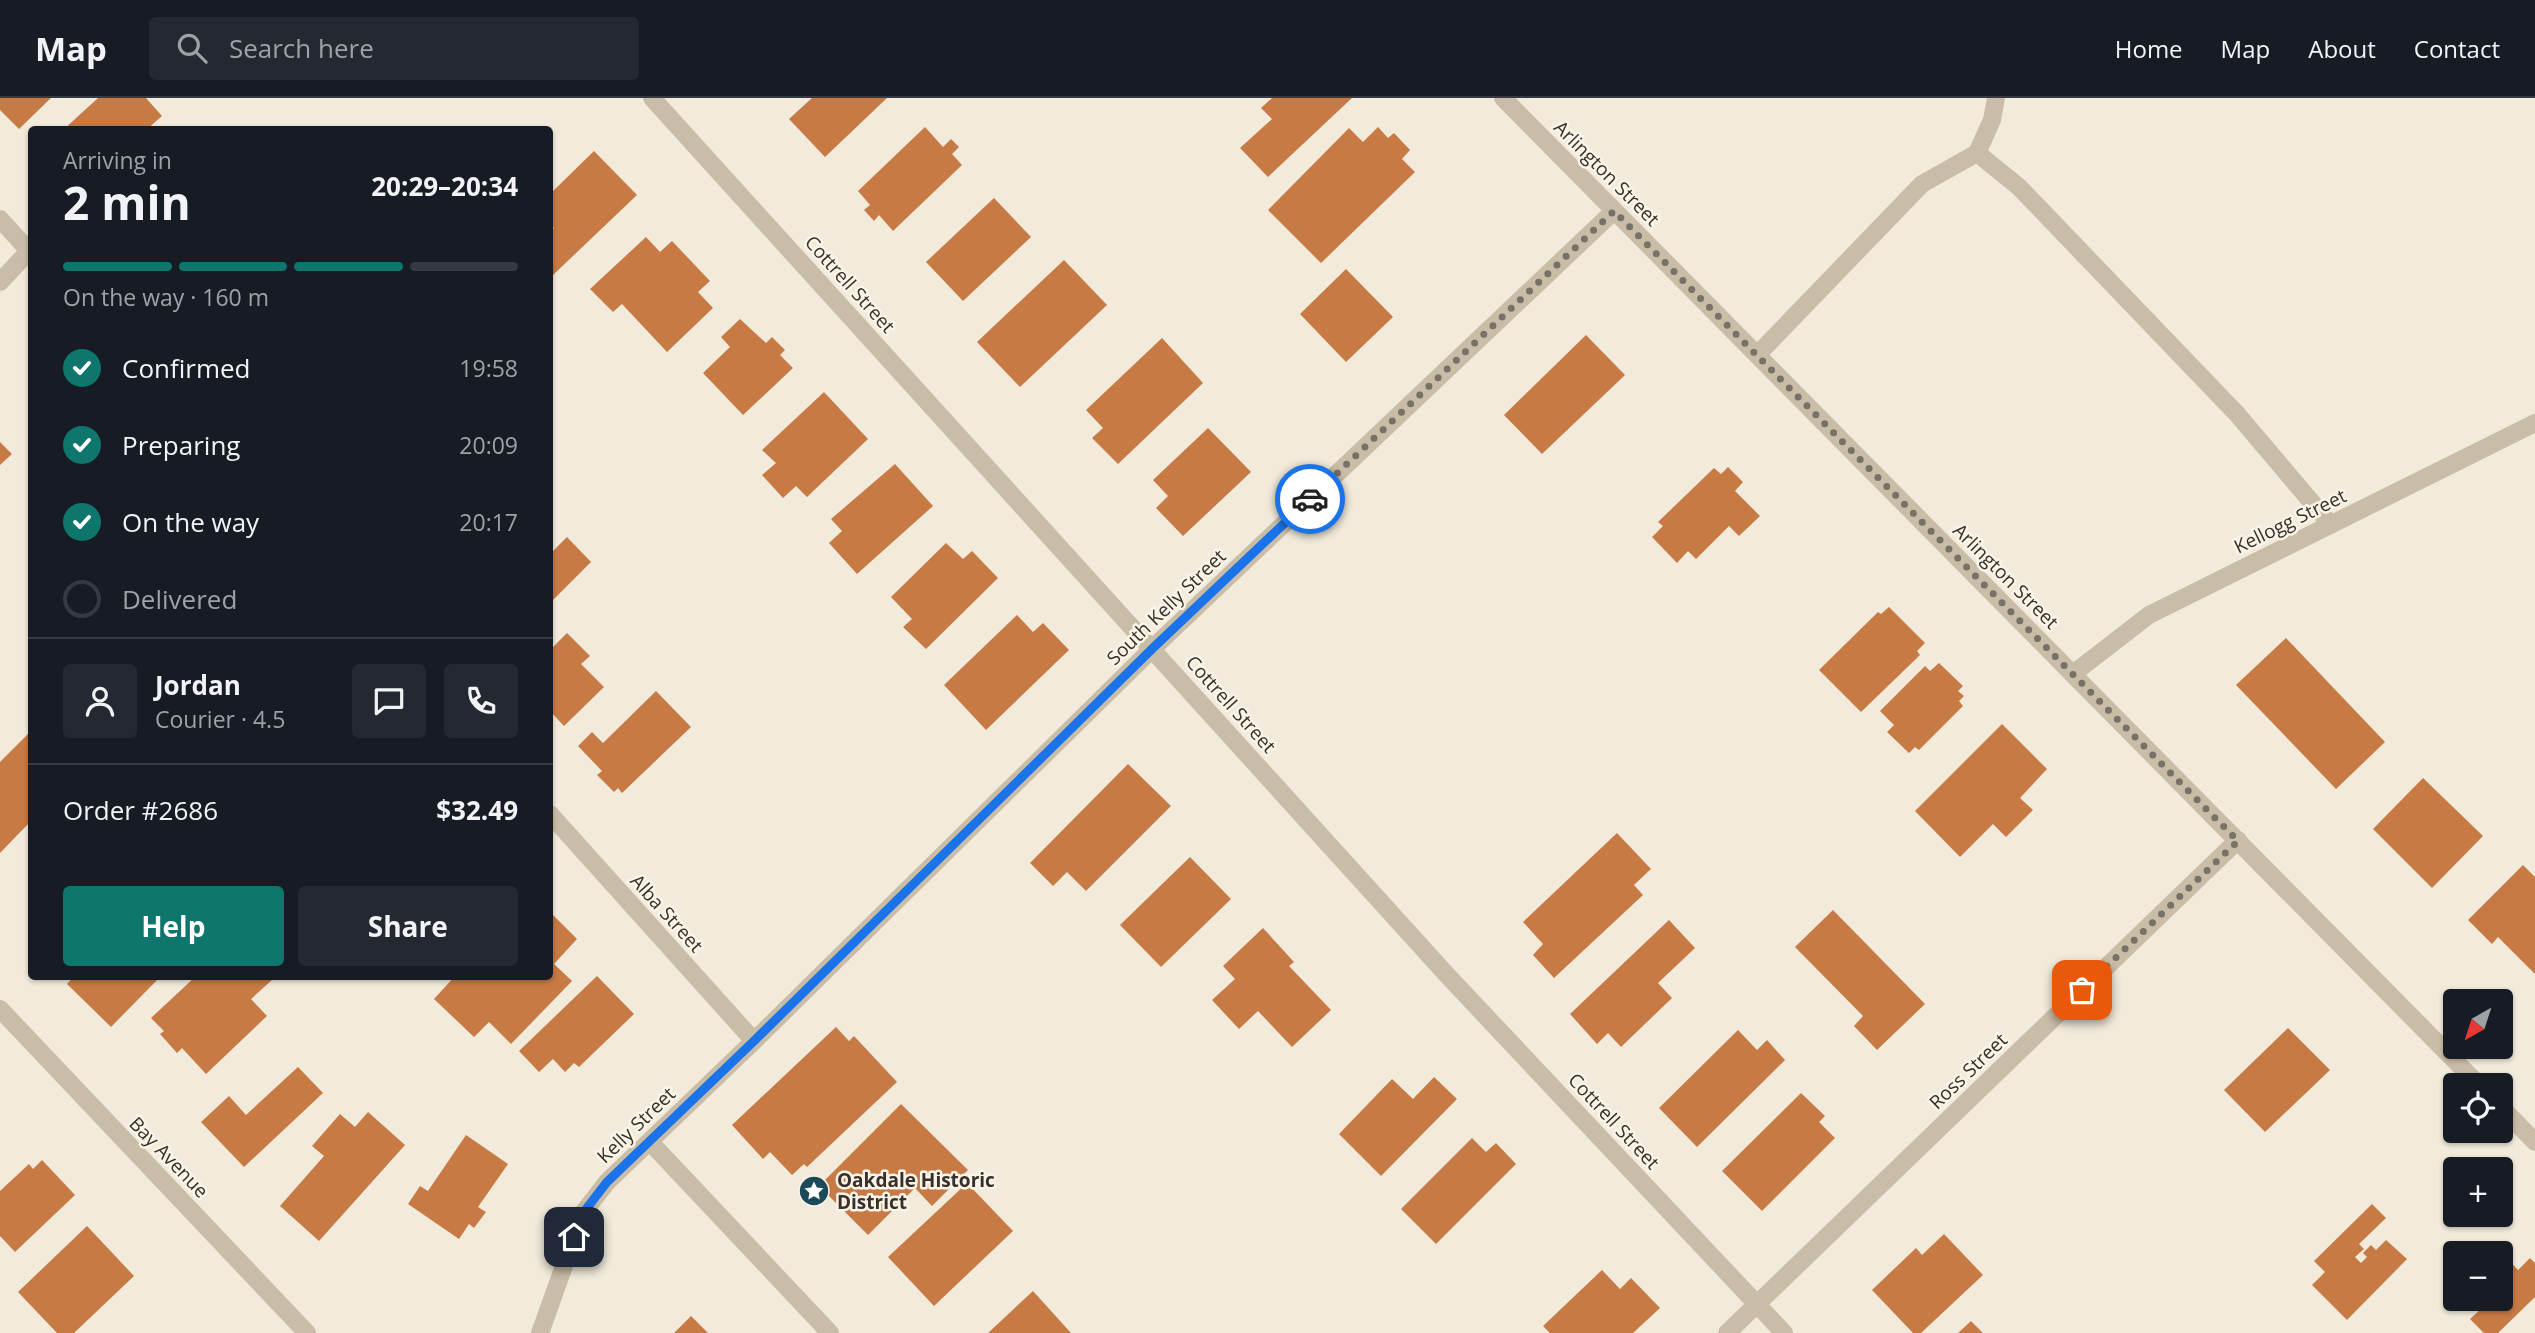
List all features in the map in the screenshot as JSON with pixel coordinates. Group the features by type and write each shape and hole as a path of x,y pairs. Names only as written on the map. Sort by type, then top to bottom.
{"street":[{"name":"Cottrell Street","path":"652,98 1447,975 1784,1333"},
{"name":"Arlington Street","path":"1503,98 2467,1073"},
{"path":"1757,355 1922,184 1977,153 1992,120 1996,98"},
{"path":"1977,153 2019,187 2237,414 2331,525"},
{"name":"South Kelly Street","path":"754,1041 1153,648 1614,211"},
{"path":"0,219 28,251"},
{"path":"0,282 28,255"},
{"name":"Kellogg Street","path":"2074,673 2149,615 2535,423"},
{"name":"Alba Street","path":"553,817 754,1041"},
{"name":"Ross Street","path":"1727,1333 2238,841"},
{"name":"Bay Avenue","path":"0,1009 307,1333"},
{"name":"Kelly Street","path":"540,1333 583,1213 607,1182 754,1041"},
{"path":"2513,1119 2535,1142"},
{"path":"650,1142 830,1333"}],"building":[{"path":"0,98 51,98 19,129 0,110"},
{"path":"98,98 146,98 162,116 151,126 67,126"},
{"path":"812,98 887,98 825,157 789,119"},
{"path":"1272,98 1352,98 1268,177 1240,148 1272,119 1261,108"},
{"path":"925,127 943,147 951,139 959,147 952,154 962,165 893,231 879,215 874,221 864,210 870,205 858,191"},
{"path":"1378,127 1388,138 1394,133 1410,150 1402,159 1415,172 1321,263 1268,210 1349,128 1363,142"},
{"path":"594,151 637,195 553,275 553,191"},
{"path":"994,198 1031,237 963,301 926,262"},
{"path":"646,237 660,252 672,241 710,281 698,292 713,308 667,352 622,304 613,312 590,289"},
{"path":"1064,260 1107,305 1020,387 977,342"},
{"path":"1346,269 1393,317 1346,362 1300,314"},
{"path":"740,319 766,343 772,337 785,350 780,355 793,368 743,415 703,373 730,347 721,337"},
{"path":"1586,335 1625,375 1542,454 1504,415"},
{"path":"1162,338 1203,383 1118,464 1092,438 1103,428 1086,410"},
{"path":"824,392 868,439 807,497 796,486 783,498 762,475 776,463 762,450"},
{"path":"1208,428 1251,472 1183,536 1156,508 1168,496 1153,480"},
{"path":"0,442 12,454 0,465"},
{"path":"895,464 933,506 857,574 829,543 842,531 831,519"},
{"path":"1728,467 1743,482 1735,491 1760,516 1739,536 1729,526 1696,559 1688,551 1677,563 1652,537 1663,526 1658,522 1714,468 1721,474"},
{"path":"567,537 591,562 553,600 553,551"},
{"path":"946,543 963,559 972,551 998,578 926,649 903,627 912,619 891,597"},
{"path":"1889,607 1925,643 1917,651 1920,655 1861,712 1819,670 1878,612 1881,614"},
{"path":"1017,615 1033,632 1043,623 1069,650 986,730 944,685"},
{"path":"567,633 590,656 581,664 604,687 564,726 553,714 553,647"},
{"path":"2286,638 2385,742 2336,789 2236,685"},
{"path":"1939,663 1963,686 1958,691 1964,696 1959,701 1963,706 1919,750 1915,747 1909,753 1887,732 1894,725 1880,711 1925,666 1930,671"},
{"path":"656,691 691,727 622,793 618,788 614,792 597,775 602,771 578,746 592,732 603,743"},
{"path":"2002,724 2047,769 2020,798 2033,810 2006,837 1993,824 1960,857 1915,811"},
{"path":"28,734 28,824 0,853 0,762"},
{"path":"1128,764 1171,806 1086,891 1067,872 1053,886 1030,863"},
{"path":"2423,778 2483,836 2432,888 2373,829"},
{"path":"1617,833 1651,869 1634,885 1643,895 1554,978 1533,955 1543,944 1523,922"},
{"path":"1190,857 1231,899 1161,967 1120,925"},
{"path":"2523,865 2535,877 2535,974 2498,937 2492,944 2468,920"},
{"path":"1833,910 1925,1004 1877,1050 1854,1026 1863,1016 1795,947"},
{"path":"553,915 577,939 554,964 572,981 511,1044 489,1022 474,1037 434,999 451,980 553,980"},
{"path":"1669,920 1695,948 1658,983 1672,998 1621,1047 1608,1033 1597,1044 1570,1014"},
{"path":"1263,928 1294,962 1289,966 1331,1010 1292,1047 1258,1011 1239,1029 1212,1000 1235,979 1223,966"},
{"path":"597,976 634,1014 579,1067 574,1063 565,1072 553,1059 539,1072 519,1051"},
{"path":"70,980 157,980 111,1027 67,984"},
{"path":"192,980 272,980 251,999 267,1016 206,1074 182,1048 177,1053 160,1034 164,1031 151,1018"},
{"path":"836,1027 849,1041 854,1036 897,1082 807,1167 804,1164 792,1175 770,1152 763,1159 732,1125"},
{"path":"2288,1028 2330,1070 2265,1132 2224,1090"},
{"path":"1738,1030 1757,1050 1767,1040 1785,1060 1697,1147 1659,1108"},
{"path":"298,1067 323,1093 244,1167 201,1122 229,1096 246,1115"},
{"path":"1434,1077 1457,1099 1381,1176 1339,1134 1392,1079 1413,1099"},
{"path":"1801,1093 1825,1116 1819,1122 1835,1138 1762,1211 1722,1171"},
{"path":"901,1104 968,1170 932,1206 915,1188 868,1235 819,1186"},
{"path":"368,1112 405,1145 319,1241 280,1206 324,1156 312,1146 340,1114 355,1127"},
{"path":"466,1135 508,1164 478,1207 486,1212 474,1228 469,1224 459,1239 408,1204 420,1186 428,1191"},
{"path":"1472,1138 1486,1152 1496,1143 1516,1164 1436,1244 1401,1209"},
{"path":"42,1160 75,1195 15,1252 0,1236 0,1191 29,1164 33,1169"},
{"path":"967,1183 1013,1231 934,1306 888,1257"},
{"path":"2372,1204 2386,1218 2359,1244 2364,1249 2355,1257 2361,1263 2367,1257 2363,1253 2371,1245 2376,1250 2386,1240 2407,1259 2347,1320 2312,1285 2325,1272 2314,1261"},
{"path":"87,1226 134,1276 74,1333 57,1333 18,1292"},
{"path":"1944,1234 1983,1275 1921,1333 1913,1333 1872,1290 1916,1248 1922,1255"},
{"path":"2530,1258 2535,1263 2535,1297 2498,1333 2484,1333 2470,1319 2479,1311 2513,1311 2513,1265 2518,1270"},
{"path":"1602,1270 1620,1289 1631,1278 1660,1308 1633,1333 1550,1333 1543,1326"},
{"path":"1033,1291 1071,1333 988,1333"},
{"path":"691,1316 708,1333 674,1333"},
{"path":"1971,1321 1983,1333 1958,1333"}],"way so far":[{"path":"1310,499 1614,211 2238,841 2082,990"}],"place":[{"name":"Oakdale Historic District","path":"814,1191"}],"route":[{"path":"574,1237 583,1213 607,1182 1153,648 1310,499"}]}
